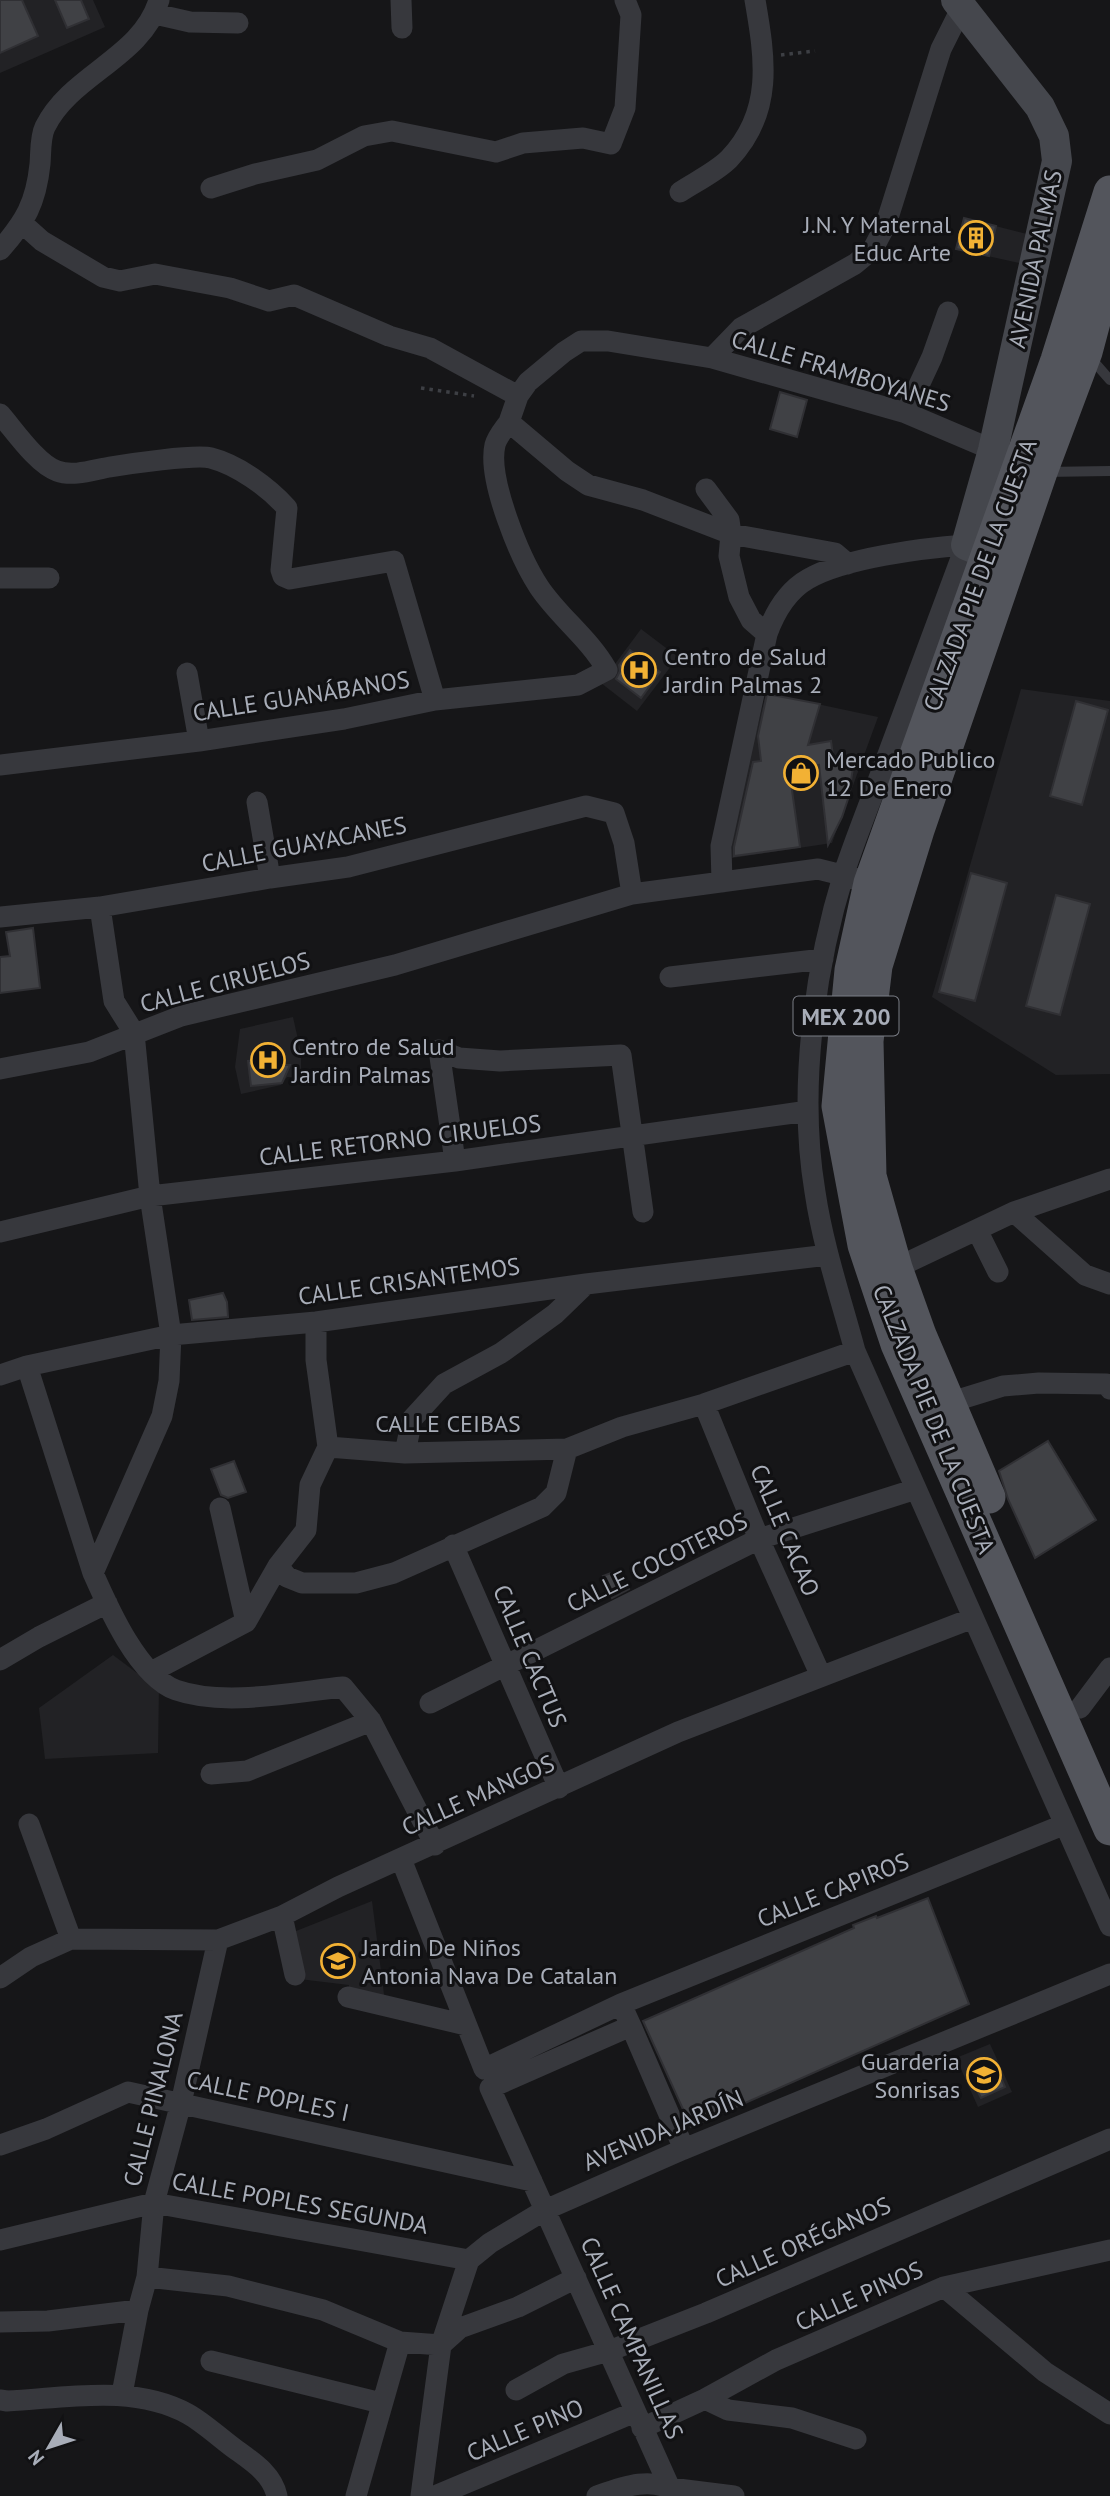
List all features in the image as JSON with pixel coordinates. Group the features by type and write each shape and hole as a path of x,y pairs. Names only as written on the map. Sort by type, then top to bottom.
{"main road":[{"name":"AVENIDA PALMAS","path":"959,4 1040,107 1054,136 1057,161 993,450 976,549"},
{"name":"CALZADA PIE DE LA CUESTA","path":"1110,192 1057,360 976,549 857,878 852,970 838,1106 864,1245 902,1355 1110,1829"},
{"name":"CALZADA PIE DE LA CUESTA","path":"1110,262 1086,352 1041,472 918,830 876,966 867,1041 870,1176 896,1268 948,1403 1110,1772"}],"street":[{"path":"401,0 402,28"},
{"path":"211,188 317,160 365,135 392,131 496,152 523,143 583,138 611,144 625,108 631,15 625,0"},
{"path":"680,192 728,161 747,137 760,106 765,57 755,0"},
{"name":"CALLE FRAMBOYANES","path":"712,358 741,328 855,264 873,249 886,224 941,49 959,4"},
{"path":"0,250 23,224 38,187 44,128 80,86 136,40 157,7 190,22 238,23"},
{"path":"23,224 42,241 103,277 120,281 155,274 230,288 269,301 294,295 389,336 430,348 518,396"},
{"path":"906,413 932,357 948,312"},
{"name":"CALLE FRAMBOYANES","path":"607,670 596,650 541,589 530,571 499,495 495,446 509,422 518,396 528,383 581,341 608,341 712,358 906,413 993,450"},
{"path":"0,414 43,463 56,471 72,474 125,464 209,457 232,466 277,497 287,508 281,570 283,576 290,579 394,561 435,700"},
{"path":"509,422 567,471 588,485 643,500 731,534 835,554 848,564"},
{"path":"706,489 729,520 729,556 739,597 751,620 767,634"},
{"path":"722,882 721,846 767,634 775,613 788,595 808,579 848,564 934,547 976,549"},
{"path":"0,578 48,578"},
{"name":"CALLE GUANÁBANOS","path":"0,765 199,741 344,719 435,700 578,685 607,670"},
{"path":"187,673 199,741"},
{"path":"257,802 270,878"},
{"name":"CALLE GUAYACANES","path":"0,917 100,908 348,867 586,806 614,813 624,843 632,894"},
{"name":"CALLE CIRUELOS","path":"93,1573 162,1416 169,1381 171,1335 150,1196 134,1034 181,1016 395,965 632,894 818,869 857,878"},
{"path":"857,878 823,959 812,1030 808,1111 814,1191 828,1255 855,1352 1110,1926"},
{"path":"0,1051 11,1068 89,1052 134,1034 114,1001 100,908"},
{"path":"670,978 823,959"},
{"path":"455,1161 439,1050 459,1058 500,1061 621,1055 643,1212"},
{"name":"CALLE RETORNO CIRUELOS","path":"0,1232 150,1196 455,1161 808,1111"},
{"path":"896,1268 1014,1212 1110,1179"},
{"path":"1014,1212 1085,1275 1110,1284"},
{"path":"977,1230 998,1272"},
{"name":"CALLE CRISANTEMOS","path":"0,1375 27,1366 171,1335 316,1322 586,1283 828,1255"},
{"path":"405,1453 412,1419 444,1384 523,1338 555,1314 586,1283"},
{"path":"151,1672 246,1622 278,1566 306,1530 310,1485 328,1447 316,1360 316,1322"},
{"name":"CALLE CEIBAS","path":"328,1447 405,1453 567,1448 622,1427 704,1404 855,1352"},
{"path":"27,1366 93,1573 119,1631 151,1672 174,1689 202,1695 239,1697 344,1687 371,1721 435,1844"},
{"path":"948,1403 1003,1386 1040,1383 1107,1384 1110,1389"},
{"name":"CALLE CACAO","path":"704,1404 759,1539 821,1676"},
{"path":"278,1566 287,1577 302,1583 356,1583 394,1573 542,1507 556,1493 567,1448"},
{"name":"CALLE COCOTEROS","path":"430,1703 759,1539 915,1489"},
{"path":"220,1508 246,1622"},
{"name":"CALLE CACTUS","path":"453,1545 559,1788"},
{"path":"0,1660 107,1603"},
{"name":"CALLE MANGOS","path":"0,1978 31,1956 71,1939 218,1941 282,1916 678,1732 973,1618"},
{"path":"1080,1707 1110,1668"},
{"path":"211,1774 247,1771 371,1721"},
{"path":"29,1824 71,1939"},
{"name":"CALLE CAPIROS","path":"487,2078 621,2004 1063,1825"},
{"name":"CALLE CAMPANILLAS","path":"401,1859 487,2078 639,2420 676,2492"},
{"path":"282,1916 295,1975"},
{"name":"CALLE PINALONA","path":"122,2394 147,2277 154,2203 181,2103 218,1941"},
{"name":"AVENIDA JARDÍN","path":"469,2260 490,2243 545,2210 684,2149 1110,1974"},
{"path":"348,1997 466,2025"},
{"path":"621,2004 684,2149"},
{"path":"487,2078 631,2026"},
{"name":"CALLE POPLES I","path":"0,2145 46,2129 128,2092 532,2181"},
{"name":"CALLE ORÉGANOS","path":"516,2390 563,2364 609,2351 706,2313 1110,2139"},
{"name":"CALLE POPLES SEGUNDA","path":"0,2240 154,2203 469,2260"},
{"name":"CALLE PINOS","path":"639,2420 705,2399 776,2360 944,2287 1110,2250"},
{"path":"421,2496 441,2345 469,2260"},
{"path":"147,2277 228,2286 323,2310 400,2342 441,2345 460,2328 518,2307 576,2278"},
{"path":"944,2287 1045,2372 1110,2414"},
{"path":"0,2322 48,2321 138,2310"},
{"path":"356,2496 400,2342"},
{"path":"211,2361 382,2403"},
{"path":"0,2400 122,2394 156,2400 188,2414 252,2461 274,2482 276,2496"},
{"path":"705,2399 728,2410 792,2418 856,2439"},
{"name":"CALLE PINO","path":"435,2496 639,2420"},
{"path":"597,2496 622,2487 653,2482 676,2492 734,2496"}],"lane":[{"path":"1086,352 1110,380"},
{"path":"1041,472 1110,471"}],"path":[{"path":"765,57 815,51"},
{"path":"421,388 496,399 518,396"}],"shaded area":[{"path":"0,0 93,0 105,27 0,73"},
{"path":"964,218 1031,235 1024,264 956,249"},
{"name":"Centro de Salud Jardin Palmas 2","path":"641,629 678,657 637,711 601,683"},
{"path":"1021,689 1110,701 1110,1074 1056,1075 932,997"},
{"name":"Mercado Publico 12 De Enero","path":"766,693 878,717 832,843 732,858 731,830"},
{"name":"Centro de Salud Jardin Palmas","path":"293,1017 301,1053 301,1077 287,1077 281,1085 241,1094 235,1067 240,1029"},
{"path":"113,1655 145,1679 159,1685 158,1753 45,1759 39,1708"},
{"name":"Jardin De Niños Antonia Nava De Catalan","path":"372,1901 385,2002 347,1994 349,1985 299,1979 291,1933"},
{"name":"Guarderia Sonrisas","path":"990,2044 1012,2092 978,2107 956,2058"}],"building":[{"path":"0,0 22,0 38,36 0,53"},
{"path":"55,0 81,0 89,19 67,28"},
{"name":"J.N. Y Maternal Educ Arte","path":"964,218 996,226 989,256 956,249"},
{"path":"780,392 807,400 797,437 770,429"},
{"path":"630,650 660,672 641,698 616,679 620,671 619,665"},
{"name":"Mercado Publico 12 De Enero","path":"767,694 820,704 808,745 831,741 834,763 854,762 848,799 828,845 819,765 789,769 800,847 734,856 753,762 761,761 758,736"},
{"path":"1076,701 1108,710 1082,805 1050,796"},
{"path":"971,873 1007,883 975,1001 939,992"},
{"path":"1056,895 1090,904 1060,1015 1026,1006"},
{"path":"33,928 40,988 0,993 0,957 10,956 6,932"},
{"path":"282,1058 283,1065 290,1065 282,1083 251,1086 248,1061"},
{"path":"223,1293 228,1317 192,1320 189,1300"},
{"path":"1048,1441 1096,1520 1035,1558 1008,1499 999,1471"},
{"path":"234,1461 246,1492 228,1498 221,1495 211,1469"},
{"path":"621,1569 629,1589 612,1598 603,1576"},
{"path":"928,1898 969,2004 691,2127 643,2021 854,1928 853,1925"},
{"path":"996,2066 1005,2087 981,2098 971,2078"}],"place":[{"name":"J.N. Y Maternal Educ Arte","path":"976,238"},
{"name":"Centro de Salud Jardin Palmas 2","path":"639,670"},
{"name":"Mercado Publico 12 De Enero","path":"801,773"},
{"name":"Centro de Salud Jardin Palmas","path":"268,1060"},
{"name":"Jardin De Niños Antonia Nava De Catalan","path":"338,1961"},
{"name":"Guarderia Sonrisas","path":"984,2075"}]}
